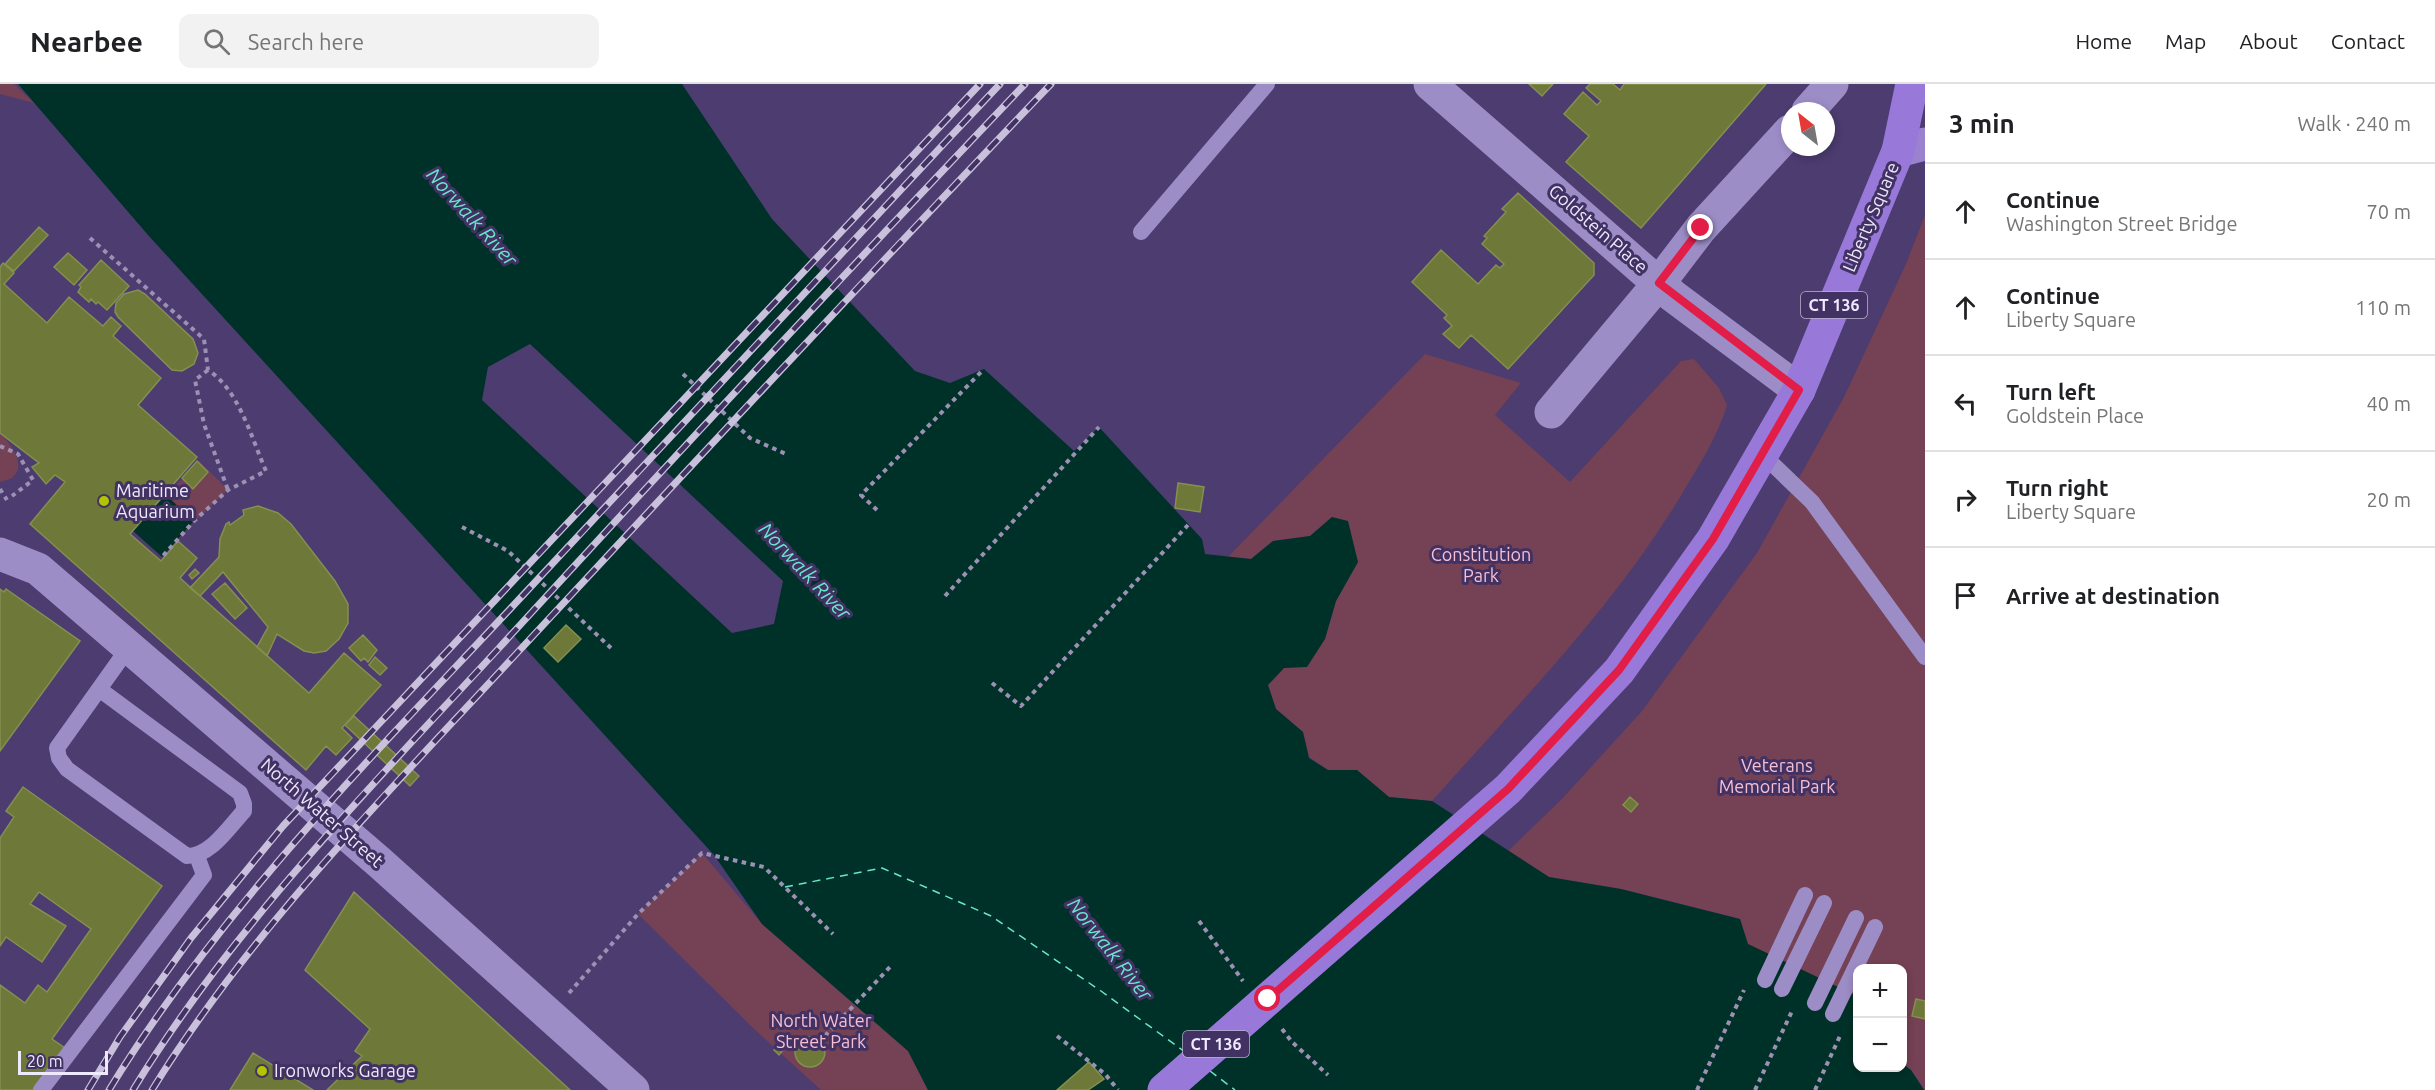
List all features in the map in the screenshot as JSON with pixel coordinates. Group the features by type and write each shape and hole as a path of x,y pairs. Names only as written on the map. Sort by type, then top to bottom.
{"main road":[{"name":"CT 136","path":"1912,84 1912,147"},
{"name":"Liberty Square","path":"1164,1090 1508,789 1619,670 1713,539 1799,390 1912,147"}],"street":[{"name":"Goldstein Place","path":"1430,84 1659,283 1799,390"},
{"path":"1816,102 1832,84"},
{"path":"1551,412 1659,283 1701,228 1781,141"},
{"name":"North Water Street","path":"0,554 38,569 379,862 633,1090"}],"lane":[{"path":"1141,232 1267,84"},
{"path":"1762,454 1812,502 1925,657"},
{"path":"99,689 240,793 244,811 208,850 197,856 188,856 67,769 59,758 57,748 99,689 129,647"},
{"path":"41,1090 204,876 197,856"},
{"path":"1765,980 1805,895"},
{"path":"1782,989 1824,903"},
{"path":"1815,1003 1856,918"},
{"path":"1833,1014 1875,927"}],"path":[{"path":"90,238 204,339 208,370"},
{"path":"877,510 861,495 984,369"},
{"path":"162,557 194,521 228,490 266,471 237,405 222,378 208,370"},
{"path":"208,370 195,380 204,424 228,490"},
{"path":"683,374 750,438 786,454"},
{"path":"945,596 1099,427"},
{"path":"0,446 18,454 33,480 12,496"},
{"path":"0,489 7,501"},
{"path":"992,683 1021,706 1188,525"},
{"path":"462,526 508,551 611,648"},
{"path":"568,995 638,914 702,853 764,867 833,934"},
{"path":"825,1036 890,967"},
{"path":"1697,1090 1746,985"},
{"path":"1755,1090 1794,1007"},
{"path":"1815,1090 1843,1030"},
{"path":"1057,1036 1106,1074 1118,1090"}],"green space":[{"path":"0,84 14,84 34,103 0,94"},
{"name":"Veterans Memorial Park","path":"1925,215 1925,1090 1907,1067 1907,964 1853,964 1853,994 1747,944 1740,919 1621,889 1549,877 1508,851 1562,799 1642,711 1757,553 1844,397 1906,264"},
{"name":"Constitution Park","path":"1425,354 1521,383 1495,415 1570,482 1681,361 1694,359 1719,388 1727,405 1713,440 1682,494 1627,576 1532,690 1432,801 1389,797 1357,770 1328,770 1309,757 1303,732 1276,709 1268,685 1284,668 1325,639 1336,601 1358,562 1332,517 1310,536 1273,541 1251,559 1228,557"},
{"path":"0,434 16,454 18,466 13,477 0,482"},
{"path":"199,461 228,490 162,557 133,531"},
{"name":"North Water Street Park","path":"702,853 762,924 908,1051 928,1090 821,1090 754,1029 638,914"}],"water":[{"name":"Norwalk River","path":"18,84 682,84 772,219 915,371 950,383 984,369 1074,451 1099,427 1202,539 1205,554 1251,559 1273,541 1310,536 1332,517 1348,521 1358,562 1336,601 1325,639 1307,667 1284,668 1268,685 1276,709 1303,732 1309,758 1328,770 1357,770 1389,797 1432,801 1549,877 1621,889 1740,919 1748,944 1853,994 1853,1072 1907,1072 1907,1067 1924,1090 928,1090 908,1051 762,924 714,855 148,235"},
{"path":"166,495 194,521 162,557 133,531"}],"pier":[{"path":"530,344 783,581 774,624 732,633 482,400 488,367"}],"building":[{"path":"1529,84 1553,84 1542,96"},
{"path":"1590,84 1613,84 1620,90 1624,84 1766,84 1641,228 1566,162 1589,136 1564,114 1583,92 1597,105 1601,101 1586,88"},
{"path":"1518,193 1594,263 1594,275 1508,369 1471,335 1459,348 1443,334 1452,326 1444,318 1447,315 1412,282 1441,250 1478,284 1496,265 1500,268 1504,264 1482,244 1487,238 1484,236 1506,212 1502,209"},
{"path":"39,227 48,235 14,271 5,264"},
{"path":"68,253 87,270 74,285 54,267"},
{"path":"101,260 129,286 107,310 98,302 96,304 91,299 89,302 78,292 81,287 79,285"},
{"name":"Maritime Aquarium","path":"3,263 14,273 4,284 47,323 69,297 103,326 111,317 121,326 113,336 161,378 138,405 197,457 130,534 161,561 178,541 197,558 180,578 309,693 344,653 381,685 342,728 352,738 336,755 326,746 306,770 30,524 65,482 55,475 46,484 32,467 39,463 0,433 0,267"},
{"path":"138,290 193,339 198,353 194,364 182,371 172,370 118,317 115,312 116,303 124,294"},
{"path":"197,461 208,472 193,489 182,478"},
{"path":"1178,483 1204,487 1200,512 1175,508"},
{"path":"258,506 278,513 291,524 335,581 348,604 348,623 339,639 326,651 314,653 304,651 277,634 267,656 257,647 268,627 223,572 200,596 190,588 219,557 220,539 226,524 229,522 230,525 244,515 243,510"},
{"path":"195,569 199,573 192,579 189,575"},
{"path":"225,583 247,608 235,619 212,594"},
{"path":"0,589 4,592 6,589 80,641 0,751"},
{"path":"566,625 581,639 558,662 544,648"},
{"path":"363,635 377,650 368,662 364,658 361,661 349,648"},
{"path":"375,657 387,668 380,675 369,665"},
{"path":"354,716 419,776 410,786 345,725"},
{"path":"23,787 162,886 52,1039 65,1048 35,1090 0,1090 0,985 25,1003 38,985 47,992 91,929 39,892 30,904 66,926 42,962 6,937 0,946 0,838 14,817 6,811"},
{"path":"1630,797 1638,804 1631,812 1623,805"},
{"path":"354,892 570,1090 327,1090 362,1056 355,1051 370,1029 305,970"},
{"path":"1916,999 1925,1001 1925,1019 1912,1016"},
{"path":"810,1037 820,1042 825,1052 820,1062 810,1067 800,1062 795,1052 800,1042"},
{"path":"779,1044 784,1049 779,1055 774,1050"},
{"name":"Ironworks Garage","path":"253,1053 313,1090 230,1090"},
{"path":"1089,1062 1104,1079 1088,1090 1057,1090"}],"ferry route":[{"path":"785,887 882,868 991,916 1185,1052"},
{"path":"1210,1071 1235,1090"}],"railway":[{"path":"88,1090 120,1037 191,938 283,826 980,84"},
{"path":"109,1090 152,1024 198,960 247,899 350,780 1000,84"},
{"path":"133,1090 214,971 305,860 761,364 1025,84"},
{"path":"152,1090 191,1030 233,973 324,863 716,439 1051,84"}],"place":[{"name":"Maritime Aquarium","path":"104,501"},
{"name":"Ironworks Garage","path":"262,1071"}],"route":[{"path":"1268,999 1508,789 1619,670 1713,539 1799,390 1673,296 1659,283 1701,228"}]}
